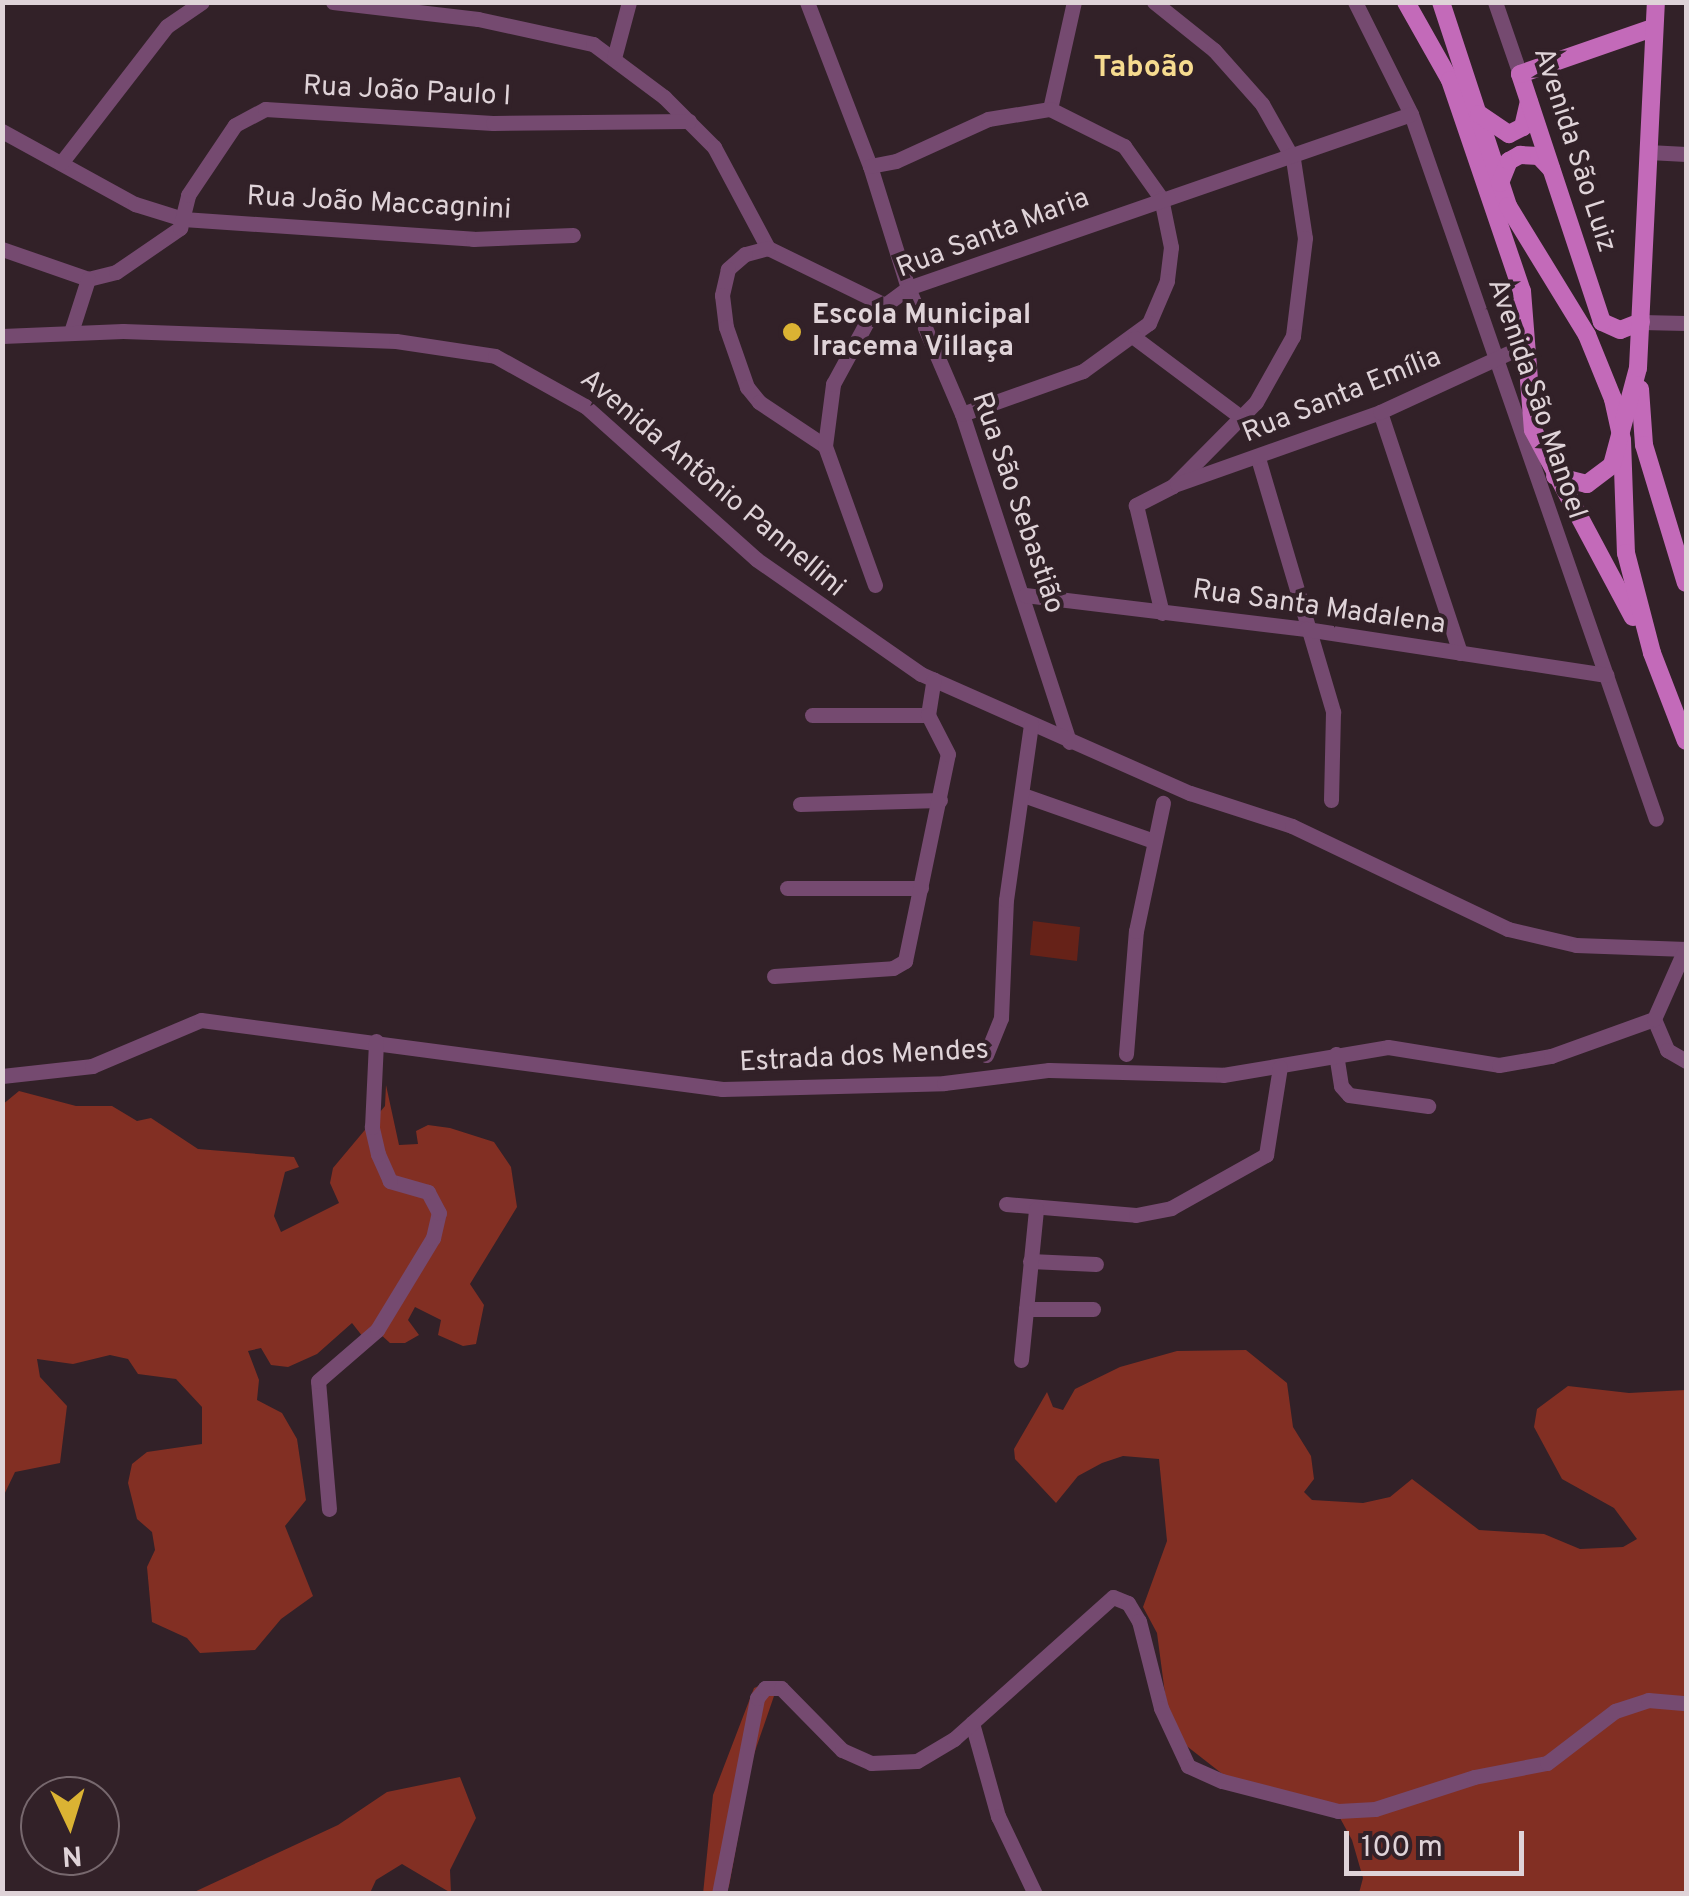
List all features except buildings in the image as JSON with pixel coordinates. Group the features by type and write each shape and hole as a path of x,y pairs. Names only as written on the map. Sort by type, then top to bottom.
{"main road":[{"path":"1406,2 1450,80 1492,183 1594,349 1622,440 1626,554 1652,653 1686,742"},
{"path":"1429,2 1448,35"},
{"path":"1440,2 1477,112 1522,291 1526,395 1555,476 1652,653"},
{"path":"1520,74 1653,11 1638,368 1644,445 1686,582"},
{"name":"Avenida São Luiz","path":"1520,74 1599,316 1613,330 1641,322"},
{"path":"1477,112 1509,134 1523,127 1529,102"},
{"path":"1492,183 1520,155 1540,156 1551,170"},
{"path":"1555,476 1576,484 1597,480 1612,465 1622,440 1638,368"}],"street":[{"path":"61,163 167,26 202,2"},
{"path":"333,2 572,37 614,58 714,146 768,248 886,305"},
{"path":"614,58 629,2"},
{"name":"Rua São Sebastião","path":"807,2 870,166 908,288 962,414 1025,595 1068,742"},
{"path":"1050,109 1074,2"},
{"path":"1154,2 1214,50 1262,104 1292,158 1305,238 1304,281 1293,336 1242,418 1172,486 1136,505 1162,613"},
{"name":"Avenida São Manoel","path":"1354,2 1411,114 1656,818"},
{"name":"Avenida São Luiz","path":"1495,2 1520,74"},
{"name":"Rua João Paulo I","path":"182,219 188,195 235,125 265,109 492,123 689,121"},
{"path":"870,166 896,162 988,119 1050,109 1124,146 1162,198 1171,247 1167,282 1135,338 1083,371 962,414"},
{"name":"Rua Santa Maria","path":"825,446 840,365 870,316 908,288 1411,114"},
{"name":"Rua João Maccagnini","path":"2,131 135,204 182,219 473,239 573,236"},
{"path":"1648,152 1686,154"},
{"path":"2,249 88,280 166,244 182,219"},
{"path":"768,248 745,254 728,269 722,295 726,327 747,387 759,402 825,446 875,585"},
{"path":"71,332 88,280"},
{"path":"1641,322 1686,323"},
{"name":"Avenida Antônio Pannellini","path":"2,336 71,332 396,340 495,356 585,406 768,569 861,637 934,679 1068,742 1190,793 1292,826 1508,929 1576,945 1686,949"},
{"path":"1135,338 1242,418"},
{"name":"Rua Santa Emília","path":"1172,486 1498,368 1526,344"},
{"path":"1498,368 1526,395"},
{"path":"1380,412 1460,653"},
{"path":"1258,458 1333,712 1331,800"},
{"name":"Rua Santa Madalena","path":"1025,595 1306,629 1606,676"},
{"path":"928,715 934,679"},
{"path":"774,976 901,965 948,754 942,730 928,715 812,715"},
{"path":"986,1055 1001,1018 1006,900 1031,724"},
{"path":"1023,795 1151,840"},
{"path":"800,804 940,800"},
{"path":"1126,1054 1151,840 1163,803"},
{"path":"787,888 921,888"},
{"path":"1686,949 1654,1020 1667,1050 1686,1061"},
{"name":"Estrada dos Mendes","path":"2,1076 92,1066 201,1020 600,1068 706,1088 944,1083 1049,1070 1179,1077 1258,1070 1388,1046 1499,1065 1552,1056 1654,1020"},
{"path":"329,1509 318,1381 377,1330 433,1238 439,1212 428,1192 390,1181 378,1154 372,1126 376,1041"},
{"path":"1336,1054 1340,1086 1349,1095 1428,1106"},
{"path":"1006,1204 1136,1215 1171,1208 1266,1154 1270,1098 1280,1066"},
{"path":"1258,1070 1270,1098"},
{"path":"1021,1360 1036,1209"},
{"path":"1030,1261 1096,1264"},
{"path":"1026,1308 1094,1309"},
{"path":"719,1894 757,1698 765,1688 781,1688 842,1750 871,1763 917,1760 972,1724 1113,1597 1128,1604 1139,1621 1161,1708 1188,1766 1222,1782 1338,1811 1375,1809 1474,1777 1547,1763 1614,1711 1648,1700 1686,1703"},
{"path":"972,1724 998,1816 1035,1894"}],"shaded area":[{"path":"1033,921 1080,927 1077,961 1030,955"},
{"path":"386,1085 399,1145 418,1144 416,1131 428,1125 450,1128 494,1142 511,1167 517,1207 470,1284 484,1305 476,1344 463,1346 438,1335 441,1320 415,1307 408,1320 419,1335 405,1343 390,1343 379,1333 363,1337 352,1323 317,1354 288,1367 271,1365 261,1348 248,1351 259,1380 257,1400 282,1413 297,1439 306,1500 285,1526 313,1596 281,1619 255,1650 200,1653 187,1638 152,1622 147,1567 155,1550 152,1532 137,1519 128,1483 132,1464 147,1452 202,1444 202,1407 176,1379 138,1374 128,1359 110,1355 73,1364 37,1359 40,1377 67,1406 60,1463 15,1472 3,1497 2,1105 19,1091 76,1106 112,1106 137,1121 151,1118 198,1149 294,1157 299,1167 285,1172 274,1216 281,1232 339,1203 330,1183 333,1168 385,1106"},
{"path":"1246,1350 1287,1383 1293,1427 1311,1456 1314,1479 1304,1492 1312,1500 1363,1503 1390,1497 1412,1479 1479,1530 1544,1534 1580,1549 1623,1547 1637,1539 1614,1508 1562,1479 1534,1427 1537,1409 1568,1386 1629,1393 1686,1390 1686,1893 1359,1893 1363,1878 1352,1840 1334,1807 1225,1776 1179,1740 1169,1724 1157,1633 1143,1607 1167,1541 1159,1459 1123,1456 1102,1463 1078,1476 1056,1503 1015,1459 1014,1449 1047,1392 1053,1407 1063,1410 1075,1389 1120,1367 1177,1351"},
{"path":"761,1685 774,1696 752,1760 729,1886 726,1893 703,1894 713,1795 754,1688"},
{"path":"460,1777 476,1818 450,1870 451,1893 402,1864 376,1880 370,1893 192,1893 338,1825 387,1792"}],"place":[{"name":"Escola Municipal Iracema Villaça","path":"792,332"}],"district":[{"name":"Taboão","path":"1144,69"}]}
